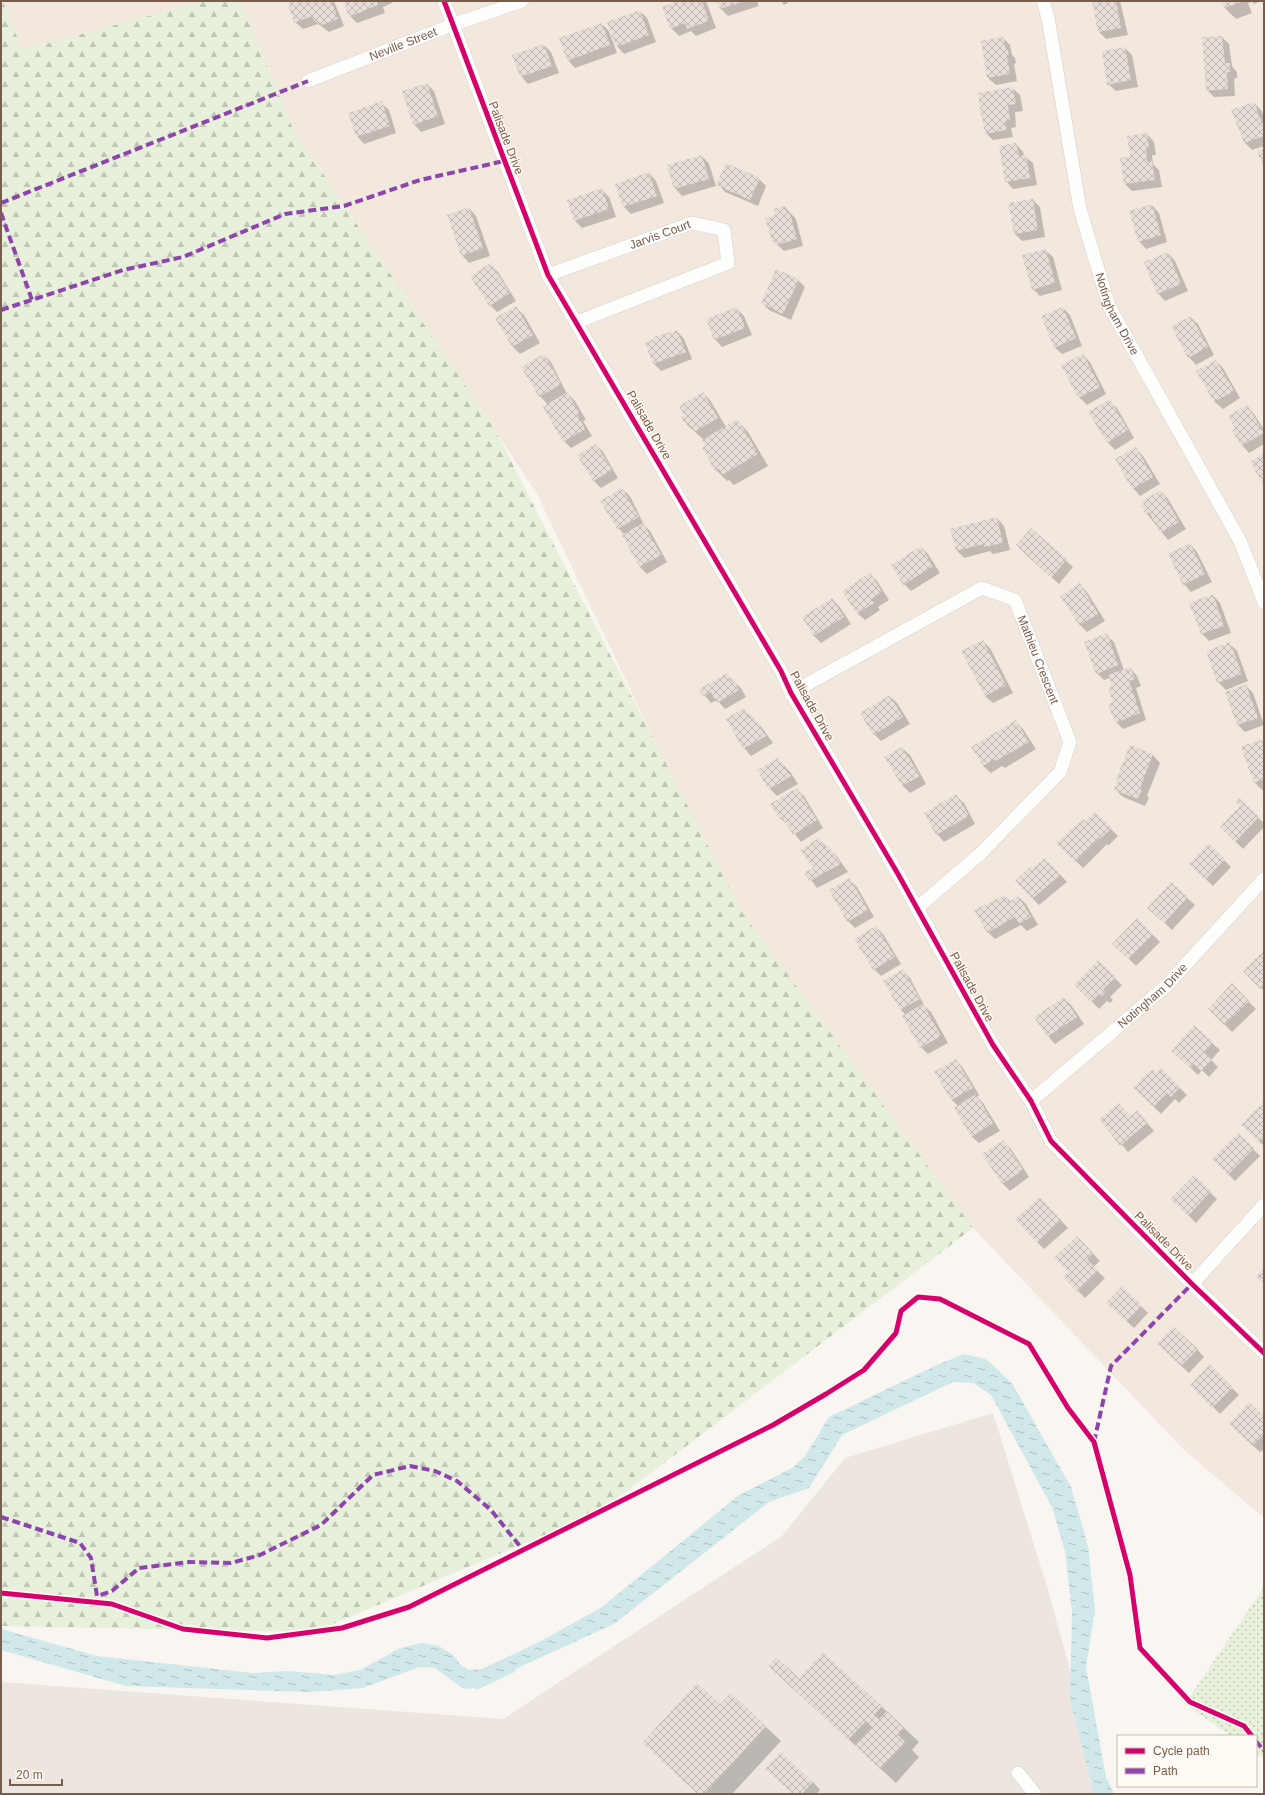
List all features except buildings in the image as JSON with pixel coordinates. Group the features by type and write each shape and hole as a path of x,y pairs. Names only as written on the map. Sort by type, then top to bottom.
{"street":[{"name":"Palisade Drive","path":"444,1 548,275 781,671 791,693 917,908 993,1045 1031,1101 1051,1141 1192,1284 1264,1353"},
{"name":"Neville Street","path":"308,81 452,25 522,1"},
{"name":"Notingham Drive","path":"1043,1 1048,18 1080,209 1109,306 1240,541 1264,602"},
{"name":"Jarvis Court","path":"548,275 692,223 724,230 728,263 577,322"},
{"name":"Mathieu Crescent","path":"791,693 982,588 1015,600 1070,742 1060,772 980,854 917,908"},
{"name":"Notingham Drive","path":"1031,1101 1166,986 1264,879"},
{"path":"1192,1284 1264,1205"},
{"path":"1018,1773 1035,1794"}],"shaded area":[{"path":"3,1 205,1 22,50"},
{"path":"240,1 1264,1 1264,1518 1184,1450 973,1228 782,983 701,838 537,494 293,129"},
{"path":"993,1413 1049,1593 1104,1794 1,1794 1,1682 503,1719 782,1536 845,1458"}],"green space":[{"path":"1,1 3,1 22,50 205,1 240,1 293,129 495,430 742,912 973,1228 601,1511 314,1632 1,1626"},
{"path":"1264,1587 1264,1758 1257,1754 1257,1735 1230,1735 1185,1704"}],"water":[{"path":"964,1354 986,1359 1012,1383 1071,1487 1088,1546 1095,1610 1086,1667 1106,1777 1114,1794 1094,1794 1070,1700 1072,1612 1065,1551 1052,1507 991,1395 973,1383 953,1382 842,1435 809,1488 769,1502 614,1624 471,1689 462,1688 435,1668 419,1667 363,1688 310,1692 126,1686 1,1650 1,1629 97,1656 253,1673 287,1671 334,1675 360,1670 400,1648 422,1643 439,1646 453,1655 461,1665 469,1670 482,1669 541,1641 602,1607 739,1495 792,1468 805,1456 829,1417 937,1365"}],"waterway":[{"path":"472,1683 477,1687 513,1670"}],"marked path":[{"path":"1,203 308,81"},
{"path":"1,310 123,270 183,257 285,214 344,206 420,180 504,161"},
{"path":"1,213 32,300"},
{"path":"1094,1442 1111,1366 1192,1284"},
{"path":"1,1517 80,1543 91,1558 97,1596 112,1591 139,1568 190,1562 231,1563 260,1555 321,1525 373,1475 410,1466 435,1471 457,1481 491,1510 523,1550"},
{"path":"1257,1742 1264,1751"}],"cycle path":[{"path":"444,1 548,275 781,671 791,693 898,874 993,1045 1031,1101 1051,1141 1192,1284 1264,1353"},
{"path":"1,1593 112,1604 183,1629 267,1638 342,1628 409,1607 773,1425 864,1370 896,1333 901,1311 918,1297 940,1299 1029,1344 1068,1408 1094,1442 1130,1575 1140,1648 1190,1702 1244,1726 1251,1735"}]}
